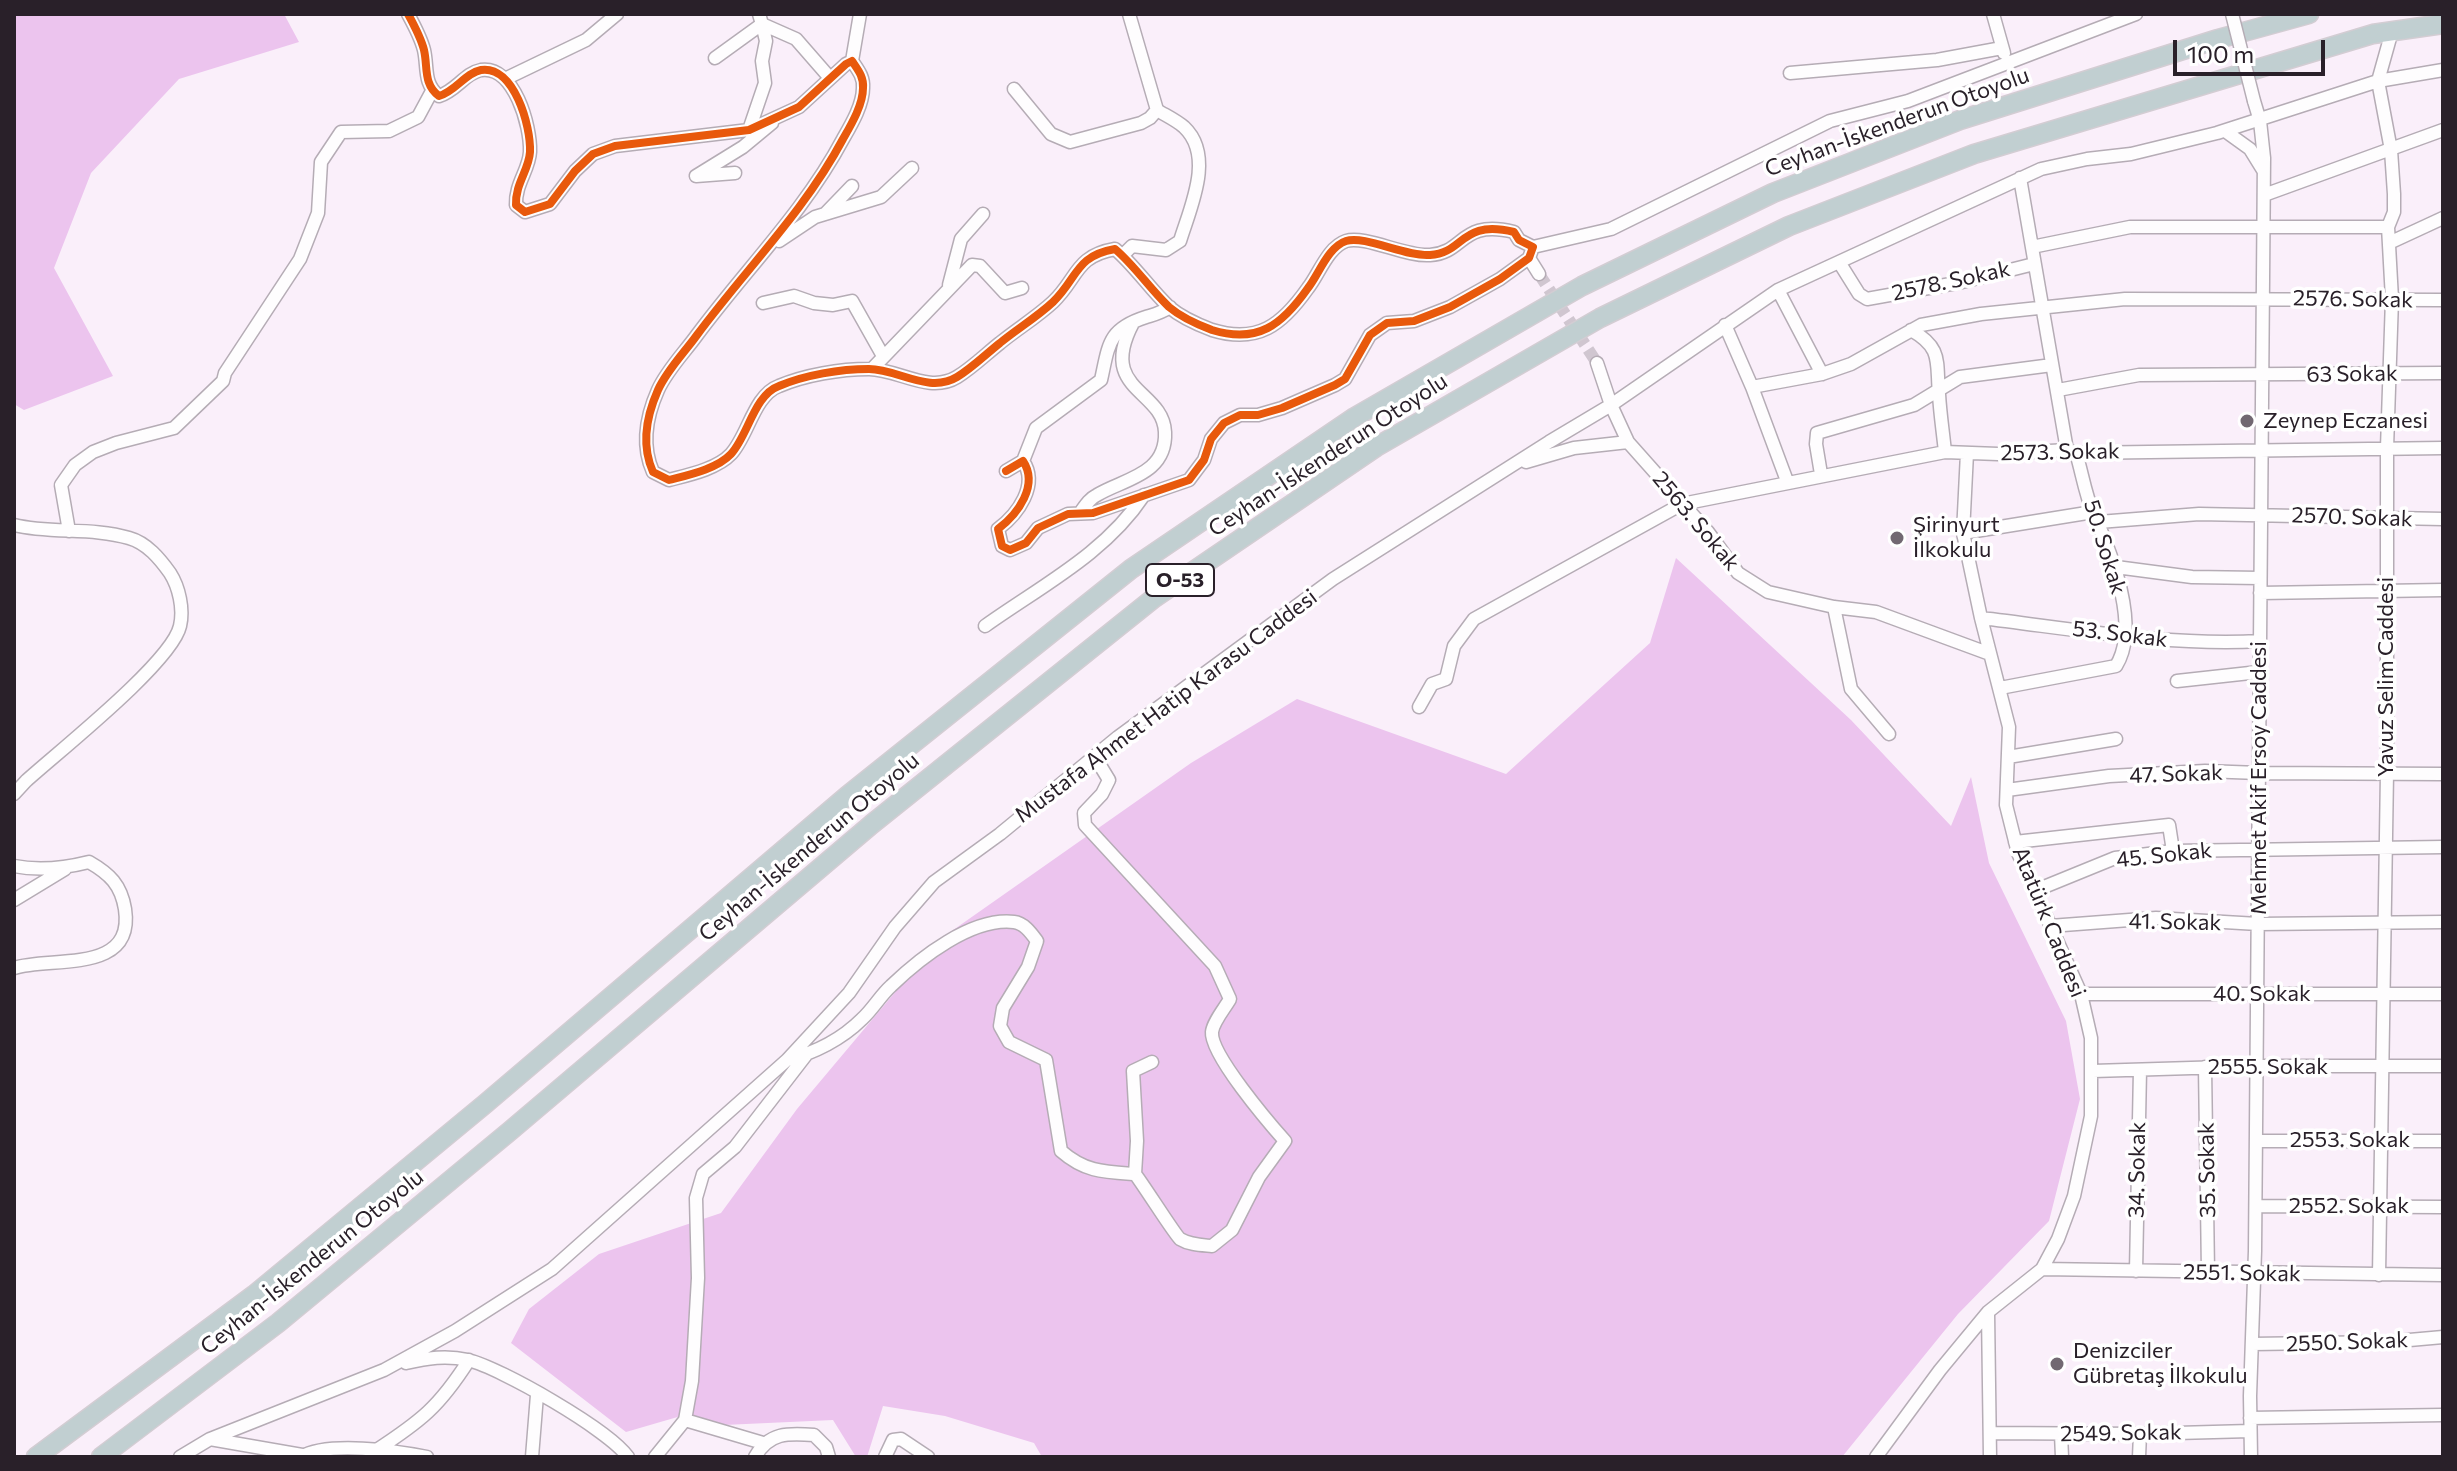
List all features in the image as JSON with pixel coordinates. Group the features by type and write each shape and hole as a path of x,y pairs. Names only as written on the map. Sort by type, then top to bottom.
{"highway":[{"name":"Ceyhan-İskenderun Otoyolu","path":"36,1457 254,1295 498,1093 847,796 1131,569 1355,417 1582,286 1773,193 1960,120 2218,39 2309,14"},
{"name":"Ceyhan-İskenderun Otoyolu","path":"101,1457 278,1323 872,824 1154,598 1376,447 1588,324 1789,226 1974,154 2373,34 2443,24"}],"street":[{"path":"408,14 424,49 426,76 432,91 439,96 451,93 479,70 494,71 507,78 527,123 530,155 515,191 516,205 525,212 550,204 575,171 593,154 615,146 749,130 799,107 852,61 860,14"},
{"path":"507,78 586,40 617,14"},
{"path":"1123,255 1132,246 1166,250 1180,241 1200,165 1194,142 1184,127 1157,110 1129,14"},
{"path":"1993,14 2009,63"},
{"path":"1023,461 1028,469 1026,496 1021,507 998,529 1002,546 1010,550 1026,543 1038,528 1068,514 1093,513 1189,480 1204,460 1211,439 1224,423 1240,415 1258,415 1282,408 1335,385 1345,379 1370,335 1378,329 1387,323 1414,321 1450,307 1500,279 1531,252 1611,229 1830,121 1908,101 2136,14"},
{"name":"Mehmet Akif Ersoy Caddesi","path":"2232,14 2260,121 2264,173 2256,1206 2251,1457"},
{"path":"749,130 765,83 762,61 766,41 760,19"},
{"path":"760,19 796,39 830,78"},
{"path":"715,58 760,19"},
{"path":"2378,81 2392,31"},
{"path":"1790,73 1937,60 2002,48"},
{"path":"852,61 861,73 864,90 853,122 827,170 797,214 721,303 658,389 647,428 645,453 653,472 669,480 696,473 729,457 746,433 762,400 775,387 819,375 872,369 932,385 955,379 1055,300 1081,265 1097,252 1115,249 1170,307 1192,323 1232,336 1261,332 1281,321 1294,308 1325,262 1345,241 1357,240 1413,255 1433,256 1471,232 1484,228 1514,232 1531,252 1539,274"},
{"name":"Mustafa Ahmet Hatip Karasu Caddesi","path":"180,1457 210,1439 384,1370 455,1331 552,1269 787,1060 849,993 895,927 934,882 1333,579 1611,405 1778,290 2020,178 2087,159 2131,154 2225,131 2378,81 2443,70"},
{"name":"Yavuz Selim Caddesi","path":"2378,81 2391,150 2394,212 2388,227 2392,299 2387,448 2387,773 2379,1275"},
{"path":"1014,89 1051,134 1070,142 1141,123 1157,110"},
{"path":"69,531 61,485 75,465 93,452 116,443 174,428 223,381 225,373 300,259 318,213 321,162 341,132 389,131 418,117 432,91"},
{"path":"735,173 696,176 743,147 779,116"},
{"path":"2264,195 2443,130"},
{"path":"2225,131 2250,149 2264,173"},
{"path":"770,246 815,217 881,197 912,168"},
{"name":"50. Sokak","path":"2020,178 2052,365 2072,452 2116,567 2126,637"},
{"path":"825,214 852,186"},
{"path":"948,288 961,239 983,214"},
{"path":"2389,243 2443,218"},
{"path":"2032,247 2130,227 2388,227"},
{"name":"2578. Sokak","path":"1839,262 1859,294 1867,299 1962,282 2034,264"},
{"path":"872,369 972,265 980,266 1005,293 1022,288"},
{"path":"1778,290 1822,374"},
{"path":"763,303 794,296 824,304 852,301 883,356"},
{"name":"2576. Sokak","path":"2042,308 2125,299 2443,300"},
{"path":"1006,471 1023,461 1036,428 1101,380 1109,343 1119,328 1170,307"},
{"path":"1752,387 1822,374 1851,364 1911,330 1946,319 2042,308"},
{"path":"1080,513 1093,497 1123,485 1150,468 1161,456 1166,433 1160,412 1136,390 1122,359 1124,339 1133,323"},
{"path":"1725,325 1787,481"},
{"path":"1911,330 1924,337 1935,351 1940,374 1938,390 1945,452"},
{"name":"2563. Sokak","path":"1597,363 1628,442 1708,532 1738,573 1768,592 1834,607 1876,612 1990,654"},
{"path":"1821,474 1817,433 1914,405 1960,377 2052,365"},
{"name":"63 Sokak","path":"2058,390 2139,375 2443,373"},
{"path":"1505,469 1574,448 1628,442"},
{"name":"2573. Sokak","path":"1419,707 1432,684 1446,679 1454,646 1474,619 1682,504 1821,474 1945,452 2443,448"},
{"name":"Atatürk Caddesi","path":"1876,1457 1940,1370 1988,1312 2042,1269 2058,1239 2074,1196 2091,1116 2091,1038 2081,994 2034,891 2015,842 2006,805 2009,727 1963,533 1967,453"},
{"path":"985,626 1037,588 1070,570 1098,547 1131,515 1144,495"},
{"name":"2570. Sokak","path":"1963,533 2096,517 2199,514 2443,519"},
{"path":"14,525 130,538 145,546 174,579 179,593 180,625 174,640 155,665 14,794"},
{"path":"2116,567 2192,577 2260,578"},
{"path":"2260,593 2443,590"},
{"path":"1834,607 1851,689 1889,734"},
{"name":"53. Sokak","path":"1981,618 2126,637 2209,643 2260,641"},
{"path":"2000,688 2116,666 2124,654 2126,637"},
{"path":"2177,681 2259,672"},
{"path":"2008,757 2116,739"},
{"path":"1095,757 1109,780 1102,794 1084,813 1085,825 1215,966 1230,999 1212,1032 1215,1046 1250,1099 1285,1141 1259,1177 1232,1230 1212,1246 1194,1245 1177,1237 1135,1174 1137,1141 1133,1071 1152,1062"},
{"name":"47. Sokak","path":"2007,790 2109,776 2205,771 2443,774"},
{"path":"2015,842 2169,825 2173,851"},
{"name":"45. Sokak","path":"2034,891 2115,858 2173,851 2443,847"},
{"path":"14,866 26,869 68,868 89,862 109,873 120,890 125,913 122,935 111,950 94,959 28,964 14,968"},
{"path":"14,900 68,868"},
{"name":"41. Sokak","path":"2050,926 2156,918 2258,924 2443,922"},
{"path":"787,1060 806,1055 861,1021 890,987 934,949 981,925 1017,921 1037,941 1028,967 1003,1008 1000,1026 1009,1042 1046,1060 1061,1151 1079,1166 1107,1173 1135,1174"},
{"name":"40. Sokak","path":"2081,994 2443,994"},
{"path":"655,1457 685,1420 692,1381 698,1278 696,1198 703,1174 735,1147 806,1055"},
{"name":"2555. Sokak","path":"2093,1071 2257,1066 2443,1066"},
{"name":"35. Sokak","path":"2205,1067 2208,1272"},
{"name":"34. Sokak","path":"2136,1271 2140,1070"},
{"name":"2553. Sokak","path":"2256,1141 2443,1141"},
{"name":"2552. Sokak","path":"2256,1206 2443,1207"},
{"name":"2551. Sokak","path":"2042,1269 2443,1275"},
{"path":"1988,1312 1990,1457"},
{"name":"2550. Sokak","path":"2252,1344 2387,1342 2443,1337"},
{"path":"384,1370 435,1356 469,1360 587,1421 628,1457"},
{"path":"375,1451 419,1423 447,1395 469,1360"},
{"path":"532,1457 537,1395"},
{"name":"2549. Sokak","path":"1991,1433 2140,1434 2250,1424 2443,1415"},
{"path":"685,1420 763,1443 788,1433 814,1435 826,1447 829,1457"},
{"path":"2061,1434 2062,1457"},
{"path":"2139,1457 2140,1434"},
{"path":"210,1439 301,1456 329,1448 427,1457"},
{"path":"885,1457 893,1440 901,1439 928,1457"},
{"path":"755,1457 763,1443"}],"shaded area":[{"path":"14,14 284,14 299,42 179,79 91,173 54,268 113,376 24,410 14,404"},
{"path":"1676,558 1851,720 1951,826 1971,777 1989,863 2066,1021 2080,1099 2049,1221 1958,1314 1842,1457 1042,1457 1034,1443 945,1416 883,1406 867,1457 856,1457 833,1420 724,1425 681,1416 626,1432 511,1343 529,1309 599,1254 721,1213 797,1109 939,940 1191,763 1297,699 1506,774 1650,643"}],"tunnel":[{"path":"1539,274 1597,363"}],"cycle path":[{"path":"408,14 423,45 428,81 439,96 481,70 493,71 511,87 524,113 530,141 529,159 516,197 516,205 525,212 550,204 575,171 593,154 615,146 749,130 799,107 852,61 862,77 861,101 828,166 793,216 676,362 658,390 648,421 647,452 653,472 669,480 702,471 725,459 737,446 763,398 789,382 823,373 858,369 880,370 936,383 957,377 1047,307 1078,269 1102,252 1115,249 1155,293 1184,318 1212,330 1243,335 1268,328 1288,312 1329,255 1346,241 1364,241 1409,253 1430,255 1450,249 1473,233 1496,229 1514,232 1519,240 1533,247 1529,258 1500,279 1450,307 1414,321 1387,323 1370,335 1345,379 1335,385 1282,408 1258,415 1240,415 1224,423 1211,439 1204,460 1189,480 1093,513 1068,514 1038,528 1026,543 1010,550 1002,546 998,529 1019,507 1029,480 1023,461 1006,471"}],"place":[{"name":"Zeynep Eczanesi","path":"2247,421"},
{"name":"Şirinyurt İlkokulu","path":"1897,538"},
{"name":"Denizciler Gübretaş İlkokulu","path":"2057,1364"}]}
